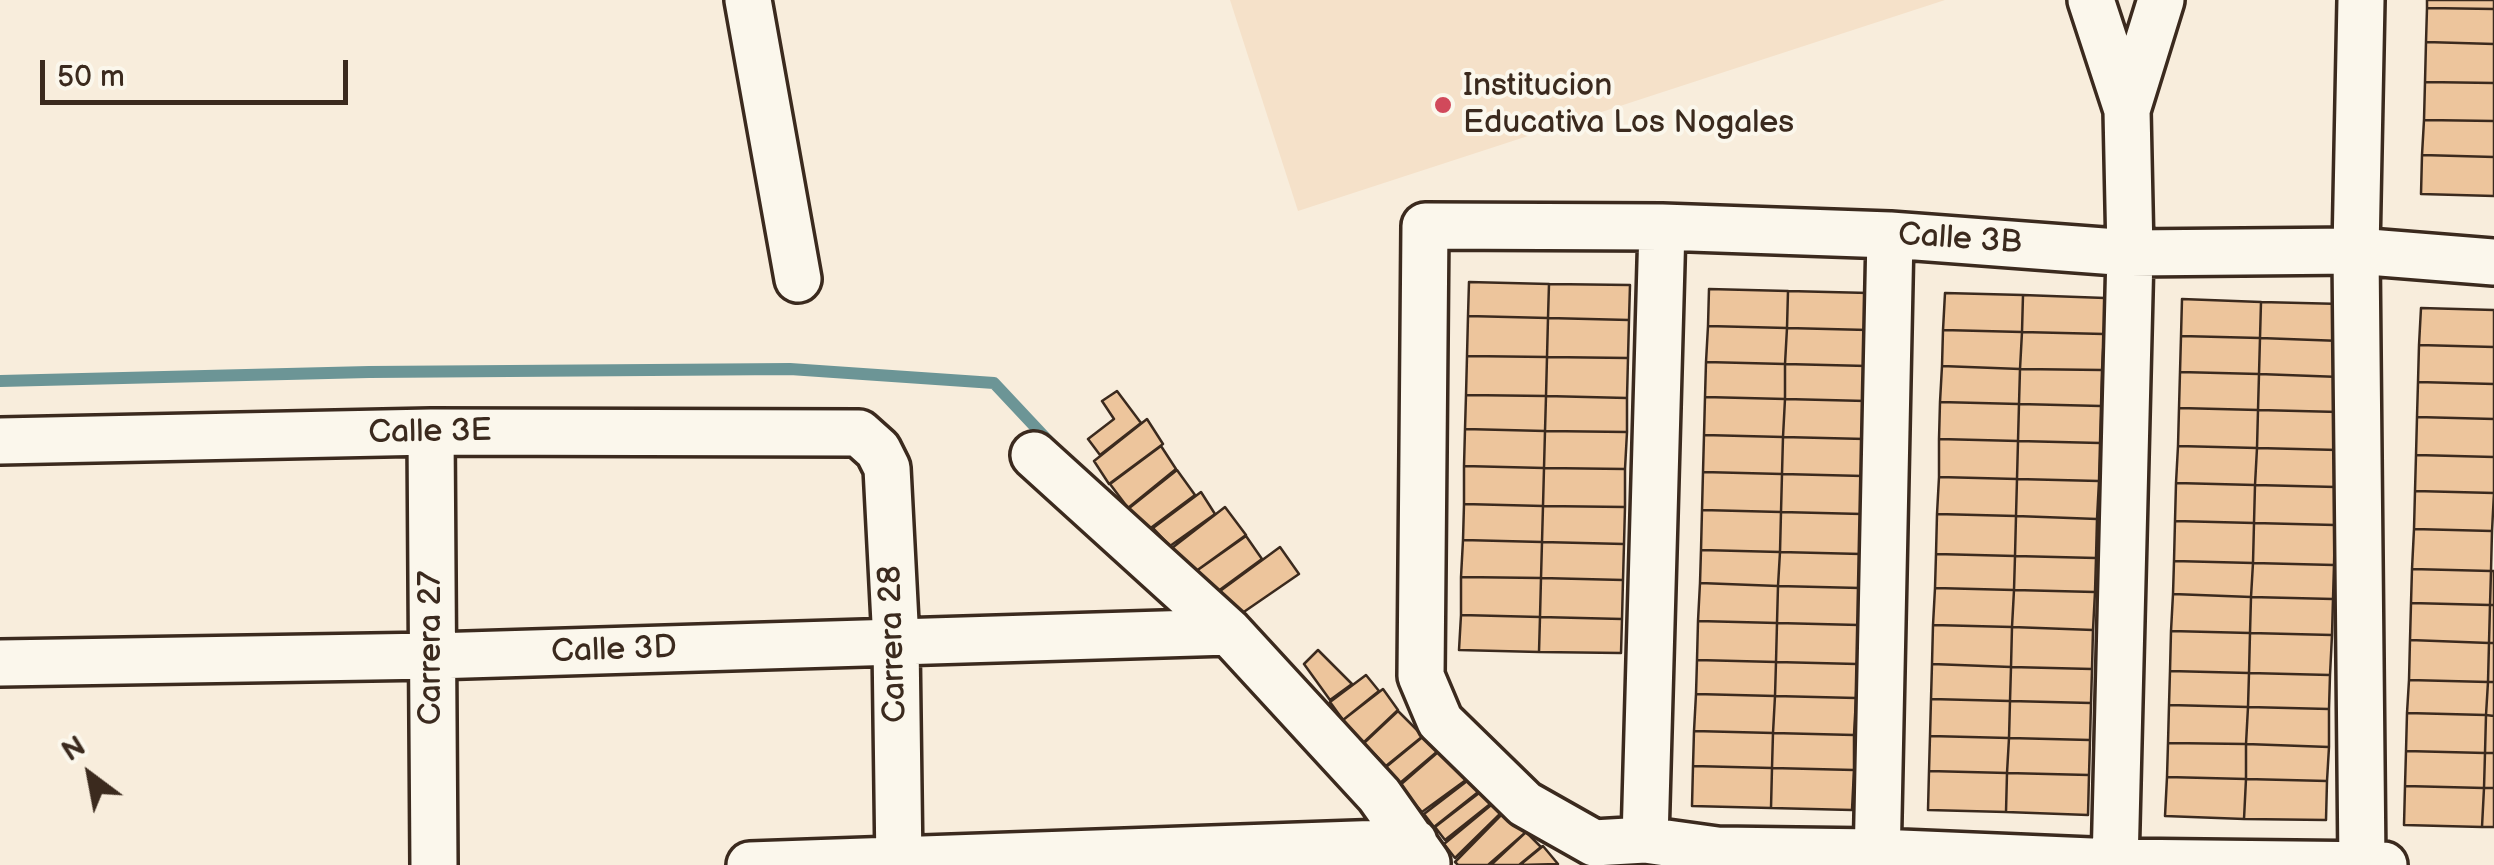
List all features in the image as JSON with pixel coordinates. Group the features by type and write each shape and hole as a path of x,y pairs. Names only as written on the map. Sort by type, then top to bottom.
{"street":[{"path":"748,0 798,279"},
{"path":"2091,0 2126,110 2130,253 2115,864"},
{"path":"2126,110 2161,0"},
{"path":"2361,0 2356,251 2362,864"},
{"name":"Calle 3B","path":"1598,854 1525,804 1440,720 1420,676 1425,226 1662,227 1890,235 2130,253 2356,251 2494,262"},
{"path":"1646,840 1662,227"},
{"path":"1877,859 1890,235"},
{"name":"Calle 3E","path":"0,442 430,432 859,433"},
{"name":"Carrera 27","path":"430,432 434,865"},
{"name":"Carrera 28","path":"859,433 878,450 888,468 896,642 899,862"},
{"path":"1034,455 1229,632 1379,795 1421,854"},
{"name":"Calle 3D","path":"0,663 432,656 1229,632"},
{"path":"1598,854 1646,840 1717,850 1877,859 2384,865"},
{"path":"750,865 1421,854"}],"shaded area":[{"name":"Institucion Educativa Los Nogales","path":"1230,0 1945,0 1298,211"}],"building":[{"path":"2427,0 2494,0 2494,9 2427,8"},
{"path":"2427,8 2494,9 2494,44 2426,42"},
{"path":"2426,42 2494,44 2494,83 2425,82"},
{"path":"2425,82 2494,83 2494,121 2424,120"},
{"path":"2424,120 2494,121 2494,157 2422,155"},
{"path":"2422,155 2494,157 2494,196 2421,194"},
{"path":"1469,282 1549,284 1548,318 1468,316"},
{"path":"1549,284 1630,285 1629,320 1548,318"},
{"path":"1709,289 1788,291 1787,328 1708,326"},
{"path":"1788,291 1869,293 1868,330 1787,328"},
{"path":"1945,293 2023,295 2022,332 1943,330"},
{"path":"2023,295 2105,298 2104,334 2022,332"},
{"path":"2182,299 2261,302 2260,338 2181,336"},
{"path":"2261,302 2342,304 2341,341 2260,338"},
{"path":"2421,308 2494,310 2494,347 2419,345"},
{"path":"1468,316 1548,318 1547,357 1467,356"},
{"path":"1548,318 1629,320 1628,358 1547,357"},
{"path":"1708,326 1787,328 1785,364 1706,362"},
{"path":"1787,328 1868,330 1867,366 1785,364"},
{"path":"1943,330 2022,332 2020,369 1942,366"},
{"path":"2022,332 2104,334 2102,370 2020,369"},
{"path":"2181,336 2260,338 2259,374 2180,372"},
{"path":"2260,338 2341,341 2340,377 2259,374"},
{"path":"2419,345 2494,347 2494,384 2418,382"},
{"path":"1467,356 1547,357 1546,396 1466,395"},
{"path":"1547,357 1628,358 1627,398 1546,396"},
{"path":"1706,362 1785,364 1785,399 1705,397"},
{"path":"1785,364 1867,366 1866,401 1785,399"},
{"path":"1942,366 2020,369 2019,404 1940,402"},
{"path":"2020,369 2102,370 2101,406 2019,404"},
{"path":"2180,372 2259,374 2258,410 2179,408"},
{"path":"2259,374 2340,377 2339,412 2258,410"},
{"path":"2418,382 2494,384 2494,419 2417,417"},
{"path":"1117,391 1141,423 1100,455 1088,439 1114,419 1102,401"},
{"path":"1466,395 1546,396 1545,431 1465,429"},
{"path":"1546,396 1627,398 1627,432 1545,431"},
{"path":"1705,397 1785,399 1783,437 1704,435"},
{"path":"1785,399 1866,401 1865,439 1783,437"},
{"path":"1940,402 2019,404 2018,441 1939,439"},
{"path":"2019,404 2101,406 2100,443 2018,441"},
{"path":"2179,408 2258,410 2257,448 2178,446"},
{"path":"2258,410 2339,412 2338,450 2257,448"},
{"path":"2417,417 2494,419 2494,457 2416,455"},
{"path":"1147,419 1163,444 1109,484 1094,461"},
{"path":"1465,429 1545,431 1544,468 1464,466"},
{"path":"1545,431 1627,432 1625,469 1544,468"},
{"path":"1704,435 1783,437 1782,474 1703,472"},
{"path":"1783,437 1865,439 1863,476 1782,474"},
{"path":"1939,439 2018,441 2017,479 1939,477"},
{"path":"2018,441 2100,443 2099,481 2017,479"},
{"path":"1161,446 1176,469 1128,508 1110,484"},
{"path":"2178,446 2257,448 2255,485 2176,483"},
{"path":"2257,448 2338,450 2336,487 2255,485"},
{"path":"2416,455 2494,457 2494,493 2415,491"},
{"path":"1464,466 1544,468 1543,506 1464,504"},
{"path":"1544,468 1625,469 1625,507 1543,506"},
{"path":"1177,470 1195,495 1148,530 1128,509"},
{"path":"1703,472 1782,474 1781,512 1702,510"},
{"path":"1782,474 1863,476 1862,514 1781,512"},
{"path":"1939,477 2017,479 2016,516 1937,514"},
{"path":"2017,479 2099,481 2097,519 2016,516"},
{"path":"2176,483 2255,485 2254,523 2175,521"},
{"path":"2255,485 2336,487 2335,525 2254,523"},
{"path":"2415,491 2494,493 2492,531 2414,529"},
{"path":"1201,492 1215,514 1170,546 1153,528"},
{"path":"1464,504 1543,506 1542,542 1463,540"},
{"path":"1543,506 1625,507 1624,544 1542,542"},
{"path":"1225,507 1246,535 1192,574 1172,548"},
{"path":"1702,510 1781,512 1780,552 1701,550"},
{"path":"1781,512 1862,514 1861,554 1780,552"},
{"path":"1937,514 2016,516 2015,556 1936,554"},
{"path":"2016,516 2097,519 2096,558 2015,556"},
{"path":"2175,521 2254,523 2253,563 2174,561"},
{"path":"2254,523 2335,525 2334,565 2253,563"},
{"path":"2414,529 2492,531 2491,571 2412,569"},
{"path":"1246,536 1262,559 1210,597 1192,574"},
{"path":"1463,540 1542,542 1541,578 1461,577"},
{"path":"1542,542 1624,544 1623,580 1541,578"},
{"path":"1280,547 1299,574 1235,618 1216,594"},
{"path":"1701,550 1780,552 1778,586 1700,583"},
{"path":"1780,552 1861,554 1860,588 1778,586"},
{"path":"1936,554 2015,556 2014,590 1935,588"},
{"path":"2015,556 2096,558 2095,592 2014,590"},
{"path":"2174,561 2253,563 2251,597 2173,594"},
{"path":"2253,563 2334,565 2333,599 2251,597"},
{"path":"2412,569 2491,571 2490,605 2411,603"},
{"path":"2494,571 2494,605 2490,605"},
{"path":"1461,577 1541,578 1540,617 1461,615"},
{"path":"1541,578 1623,580 1622,619 1540,617"},
{"path":"1700,583 1778,586 1777,623 1698,621"},
{"path":"1778,586 1860,588 1859,625 1777,623"},
{"path":"1935,588 2014,590 2012,627 1933,625"},
{"path":"2014,590 2095,592 2093,630 2012,627"},
{"path":"2173,594 2251,597 2250,633 2171,631"},
{"path":"2251,597 2333,599 2332,635 2250,633"},
{"path":"2411,603 2490,605 2489,643 2410,640"},
{"path":"2490,605 2494,605 2494,643 2489,643"},
{"path":"1461,615 1540,617 1539,652 1459,650"},
{"path":"1540,617 1622,619 1621,653 1539,652"},
{"path":"1698,621 1777,623 1776,662 1697,660"},
{"path":"1777,623 1859,625 1857,664 1776,662"},
{"path":"1933,625 2012,627 2011,667 1932,664"},
{"path":"2012,627 2093,630 2092,669 2011,667"},
{"path":"2171,631 2250,633 2249,673 2170,671"},
{"path":"2250,633 2332,635 2330,675 2249,673"},
{"path":"2410,640 2489,643 2488,682 2409,680"},
{"path":"2489,643 2494,643 2494,682 2488,682"},
{"path":"1318,650 1352,684 1330,700 1304,664"},
{"path":"1697,660 1776,662 1775,696 1696,694"},
{"path":"1776,662 1857,664 1856,698 1775,696"},
{"path":"1932,664 2011,667 2010,701 1931,699"},
{"path":"2011,667 2092,669 2091,703 2010,701"},
{"path":"2170,671 2249,673 2248,707 2169,705"},
{"path":"2249,673 2330,675 2329,709 2248,707"},
{"path":"1366,675 1379,691 1343,720 1330,702"},
{"path":"2409,680 2488,682 2486,715 2407,713"},
{"path":"2488,682 2494,682 2494,716 2486,715"},
{"path":"1383,689 1398,710 1362,744 1343,720"},
{"path":"1696,694 1775,696 1773,733 1694,731"},
{"path":"1775,696 1856,698 1854,735 1773,733"},
{"path":"1931,699 2010,701 2009,738 1930,736"},
{"path":"2010,701 2091,703 2090,740 2009,738"},
{"path":"2169,705 2248,707 2246,744 2168,743"},
{"path":"2248,707 2329,709 2329,747 2246,744"},
{"path":"1398,711 1423,736 1386,766 1364,743"},
{"path":"2407,713 2486,715 2485,753 2406,751"},
{"path":"2486,715 2494,716 2494,753 2485,753"},
{"path":"1431,730 1445,745 1400,783 1386,767"},
{"path":"1694,731 1773,733 1772,768 1693,766"},
{"path":"1773,733 1854,735 1854,770 1772,768"},
{"path":"1930,736 2009,738 2007,773 1929,771"},
{"path":"2009,738 2090,740 2089,775 2007,773"},
{"path":"2168,743 2246,744 2246,779 2167,777"},
{"path":"2246,744 2329,747 2327,781 2246,779"},
{"path":"1445,746 1470,777 1422,812 1399,786"},
{"path":"2406,751 2485,753 2484,788 2405,786"},
{"path":"2485,753 2494,753 2494,788 2484,788"},
{"path":"1693,766 1772,768 1771,808 1692,806"},
{"path":"1772,768 1854,770 1852,810 1771,808"},
{"path":"1929,771 2007,773 2006,812 1928,810"},
{"path":"2007,773 2089,775 2088,815 2006,812"},
{"path":"2167,777 2246,779 2244,819 2165,816"},
{"path":"1471,778 1482,789 1434,827 1424,814"},
{"path":"2246,779 2327,781 2326,820 2244,819"},
{"path":"2405,786 2484,788 2482,827 2404,825"},
{"path":"2484,788 2494,788 2494,827 2482,827"},
{"path":"1483,790 1494,801 1445,840 1435,827"},
{"path":"1496,801 1504,810 1455,858 1444,844"},
{"path":"1506,810 1526,832 1488,865 1458,865 1455,862"},
{"path":"1526,832 1541,847 1519,865 1491,865"},
{"path":"1543,846 1558,864 1520,865"}],"waterway":[{"path":"0,381 369,372 790,369 994,383 1054,447"}],"place":[{"name":"Institucion Educativa Los Nogales","path":"1443,105"}]}
